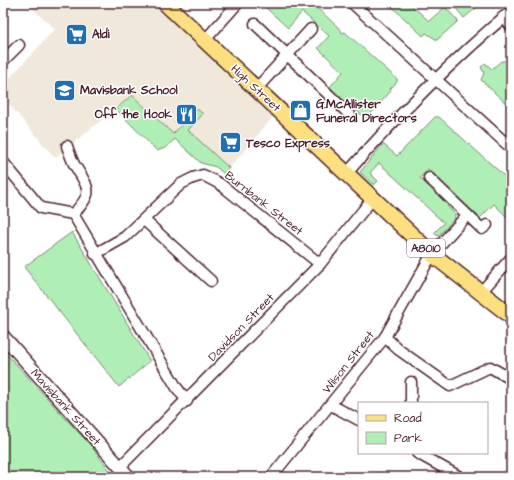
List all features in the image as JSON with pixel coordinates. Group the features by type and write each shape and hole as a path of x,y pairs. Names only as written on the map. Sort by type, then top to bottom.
{"main road":[{"name":"High Street","path":"165,3 347,174"},
{"name":"A8010","path":"347,174 432,254 511,316"}],"street":[{"path":"205,40 238,3"},
{"path":"352,3 434,80 511,148"},
{"path":"347,174 389,125 434,80 507,14 511,26"},
{"path":"255,24 350,115"},
{"path":"257,88 311,29"},
{"path":"3,61 19,45"},
{"path":"67,146 74,163 86,181 88,190 83,204 73,214"},
{"path":"3,162 41,208 73,214"},
{"name":"Burnbank Street","path":"95,254 125,237 181,184 203,175 212,179 226,189 320,264"},
{"path":"429,178 482,229 487,225"},
{"name":"Davidson Street","path":"120,467 187,401 320,264 373,198"},
{"path":"73,214 95,254 177,388 187,401"},
{"name":"Wilson Street","path":"271,477 385,337 432,254 467,215"},
{"path":"144,220 211,281"},
{"path":"481,292 511,258"},
{"name":"Mavisbank Street","path":"3,336 129,477"},
{"path":"385,337 399,350 450,386 490,367 511,379"},
{"path":"411,382 411,402"},
{"path":"331,405 358,419"},
{"path":"419,454 460,477"}],"shaded area":[{"path":"26,3 166,3 279,110 224,174 216,167 201,163 132,95 55,158 3,97 3,85 55,29"}],"green space":[{"path":"264,3 312,3 341,30 342,33 345,32 397,79 397,82 366,119 329,88 343,72 318,48 329,36 302,12 288,28 265,7 266,5"},
{"path":"388,3 409,3 429,21 445,7 458,21 437,40 426,33 423,36"},
{"path":"455,3 482,3 464,18 453,5"},
{"path":"501,61 506,61 511,66 511,108 481,80 484,73 481,67 485,63 492,69"},
{"path":"132,95 173,134 197,109 203,114 188,130 229,168 224,174 216,167 201,163 175,139 165,148 157,151 116,109"},
{"path":"435,117 439,117 511,182 511,221 494,204 480,218 428,169 420,178 449,204 447,206 455,214 455,218 438,236 434,233 444,223 379,163 370,173 378,181 374,185 360,172 383,144 397,156"},
{"path":"72,232 150,361 119,387 24,267"},
{"path":"3,350 91,446 115,477 3,477"}],"place":[{"name":"Aldi","path":"77,34"},
{"name":"Mavisbank School","path":"65,90"},
{"name":"G.McAllister Funeral Directors","path":"301,111"},
{"name":"Off the Hook","path":"187,114"},
{"name":"Tesco Express","path":"230,143"}]}
